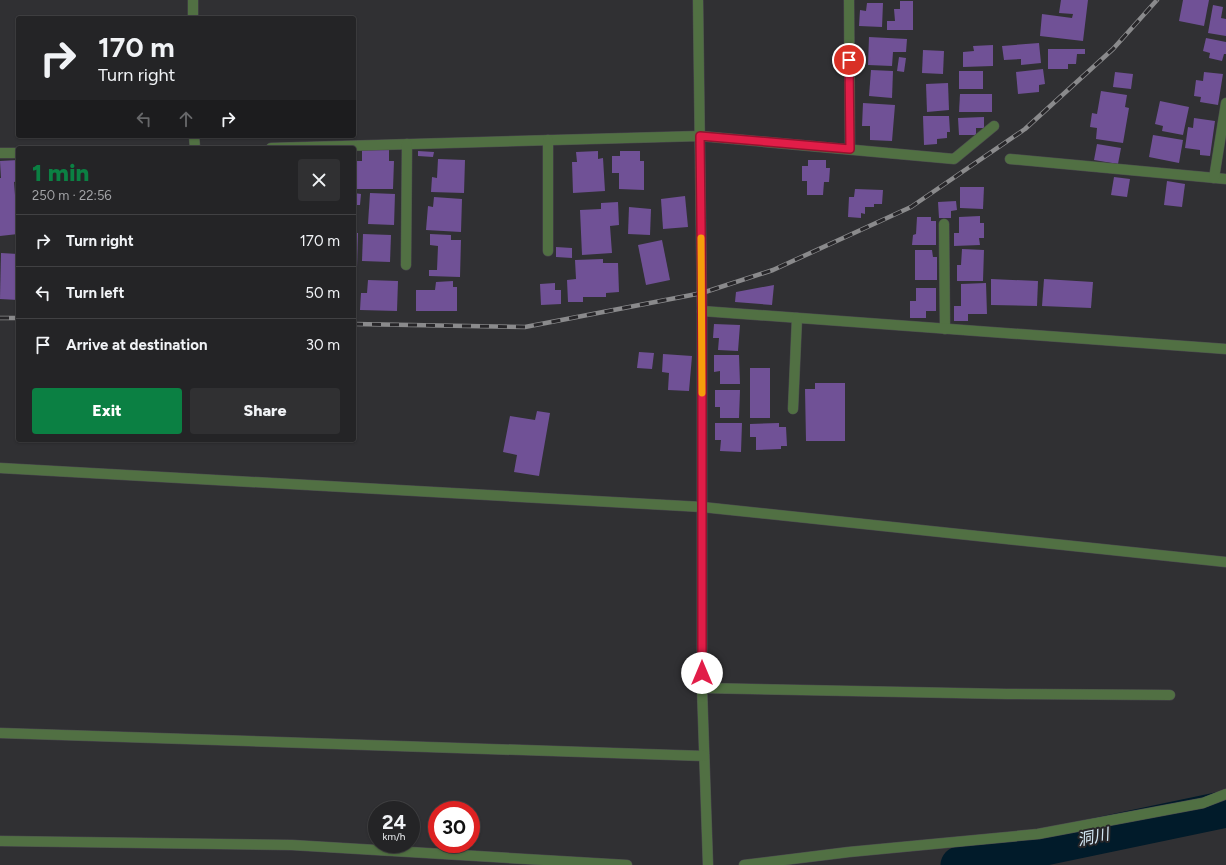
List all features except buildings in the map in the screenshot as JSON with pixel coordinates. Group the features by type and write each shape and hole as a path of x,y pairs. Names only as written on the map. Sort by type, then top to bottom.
{"street":[{"path":"193,0 193,16"},
{"path":"698,0 702,311 702,688 708,865"},
{"path":"849,0 850,149"},
{"path":"1214,178 1226,103"},
{"path":"355,146 700,136 954,159 994,126"},
{"path":"548,140 548,251"},
{"path":"406,265 407,144"},
{"path":"0,153 16,153"},
{"path":"1010,159 1226,178"},
{"path":"944,224 944,330"},
{"path":"702,311 944,330 1226,349"},
{"path":"793,409 797,318"},
{"path":"0,468 702,506 1226,562"},
{"path":"702,688 1007,694 1170,695"},
{"path":"0,733 704,756"},
{"path":"744,865 849,852 1038,834 1203,803 1226,794"},
{"path":"0,842 292,845 627,865"}],"waterway":[{"name":"洞川","path":"959,865 1226,809"}],"railway":[{"path":"356,324 525,327 702,293 773,270 911,207 1025,129 1113,49 1157,0"},
{"path":"0,318 16,318"}],"slow traffic":[{"path":"701,238 702,393"}],"route":[{"path":"702,673 702,311 700,136 850,149 849,60"}]}
